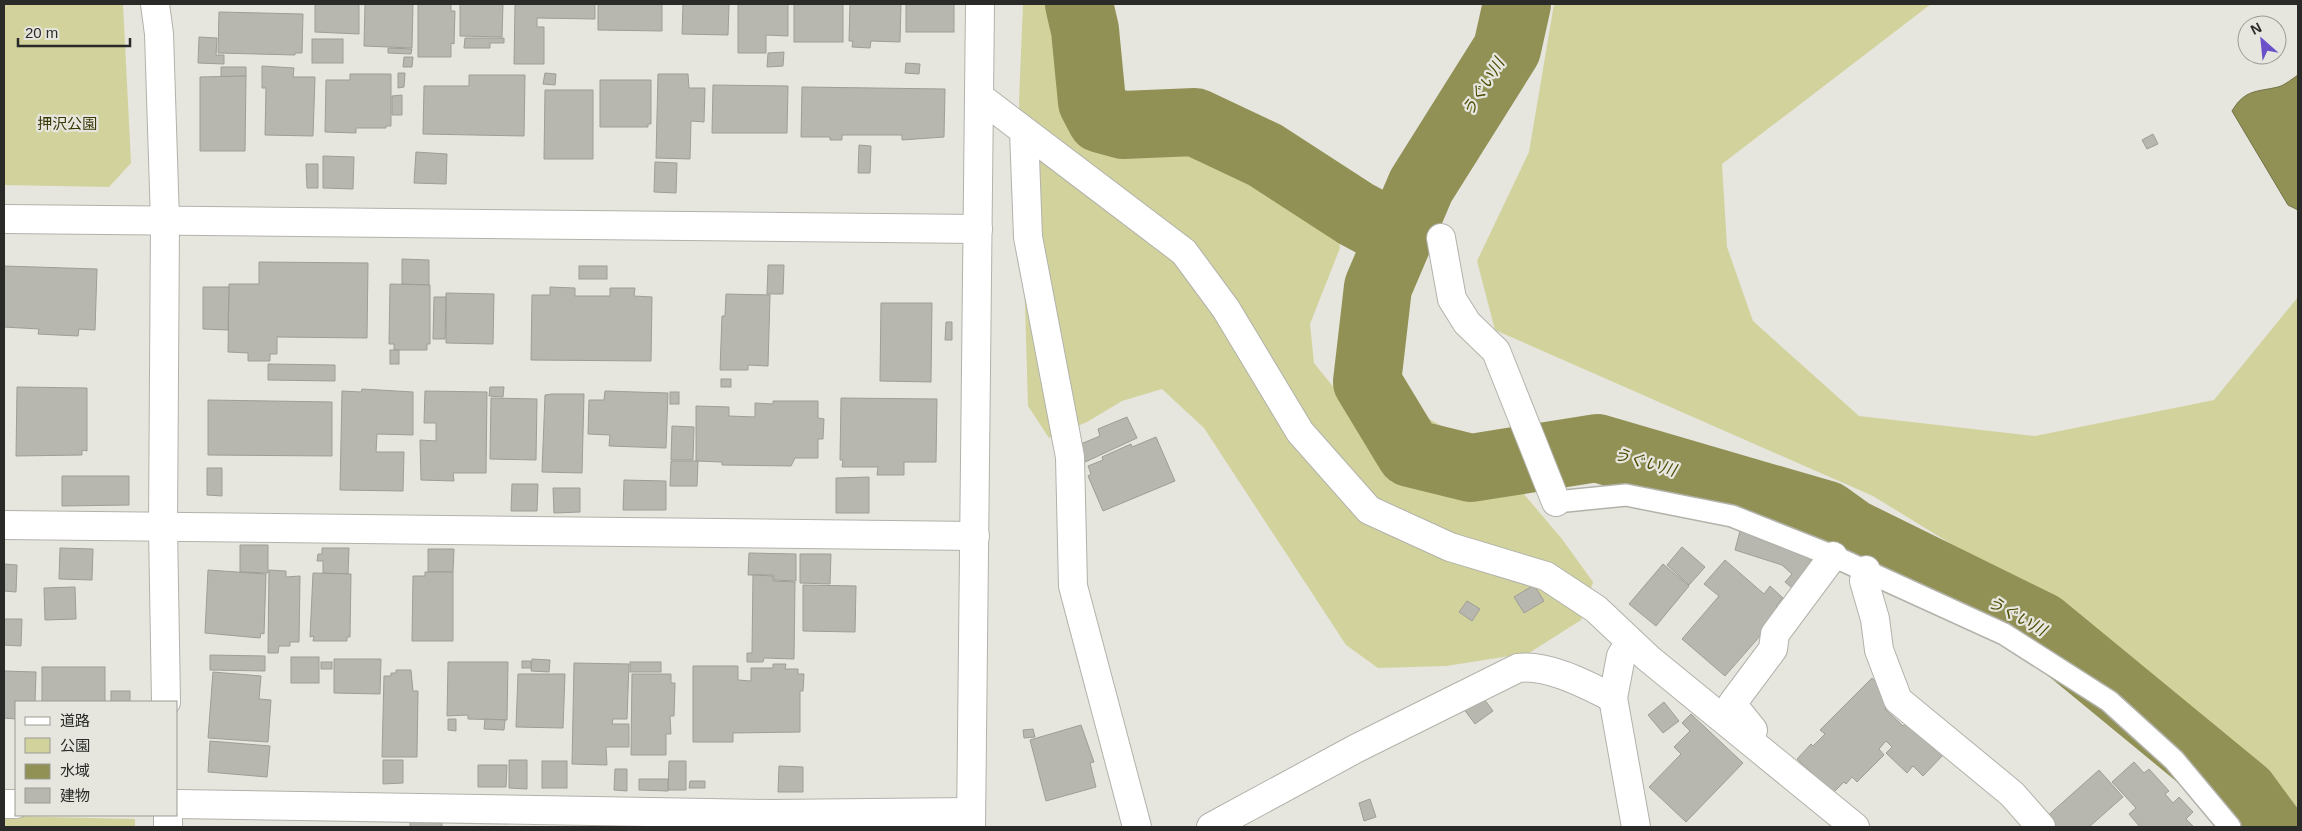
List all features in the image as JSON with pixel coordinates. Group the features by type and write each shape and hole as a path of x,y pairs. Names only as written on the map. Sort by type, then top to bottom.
{"street":[{"path":"156,4 159,34 164,220 163,527 166,701"},
{"path":"178,804 770,821 971,820 981,98 980,4"},
{"path":"981,98 1184,252 1226,309 1300,432 1369,510 1450,547 1546,576 1596,609 1630,642 1855,827"},
{"path":"1024,131 1028,236 1070,457 1073,586 1137,827"},
{"path":"4,219 978,230"},
{"path":"1441,238 1452,299 1467,323 1496,350 1556,502"},
{"path":"4,525 976,536"},
{"path":"1750,742 1754,728 1732,704 1773,649 1775,634 1833,556"},
{"path":"1866,570 1864,582 1876,619 1879,650 1898,700 2012,794 2041,827"},
{"path":"1630,642 1621,656 1613,698 1636,827"},
{"path":"1211,827 1358,748 1518,668 1530,667 1579,681 1613,698"}],"lane":[{"path":"1556,502 1626,495 1732,516 1866,570 2004,634 2109,701 2174,760 2230,827"}],"green space":[{"name":"押沢公園","path":"4,4 123,4 131,163 109,187 4,185"},
{"path":"1023,4 1077,4 1091,56 1114,95 1310,191 1335,213 1340,248 1310,324 1314,363 1339,394 1426,417 1490,454 1562,539 1593,582 1581,620 1529,653 1446,666 1378,668 1346,645 1204,428 1162,389 1122,401 1087,422 1049,438 1028,406 1019,101"},
{"path":"1554,4 1931,4 1722,164 1727,247 1753,321 1859,416 2035,436 2214,400 2298,297 2298,827 2279,827 2173,702 1987,566 1873,496 1495,330 1477,261 1529,152"},
{"path":"4,816 135,819 135,827 4,827"}],"water":[{"path":"2298,75 2298,210 2288,205 2232,111 2247,95 2281,86"}],"building":[{"path":"315,4 359,4 359,34 315,32"},
{"path":"365,4 413,4 412,48 364,46"},
{"path":"418,4 451,4 451,11 455,11 454,44 451,43 451,57 418,57"},
{"path":"460,4 503,4 502,37 460,36"},
{"path":"515,4 595,4 595,19 537,18 537,27 544,27 544,64 514,64"},
{"path":"598,4 662,4 662,31 598,30"},
{"path":"683,4 729,4 728,35 682,34"},
{"path":"738,4 788,4 788,36 766,35 766,53 738,53"},
{"path":"794,4 843,4 843,42 794,42"},
{"path":"850,4 901,4 900,42 871,41 870,48 852,47 853,41 849,41"},
{"path":"906,4 954,4 954,32 906,32"},
{"path":"219,12 303,14 302,53 295,53 295,55 218,53"},
{"path":"199,37 217,38 216,55 224,55 224,64 198,63"},
{"path":"465,38 504,38 504,43 490,43 490,48 464,48"},
{"path":"312,39 343,39 343,63 312,63"},
{"path":"388,48 412,49 411,54 388,53"},
{"path":"784,52 783,66 767,67 768,53"},
{"path":"404,57 413,57 412,67 403,67"},
{"path":"906,63 920,64 919,74 905,73"},
{"path":"262,66 294,68 293,77 315,77 313,136 265,135 266,88 262,88"},
{"path":"221,67 246,67 246,76 221,77"},
{"path":"398,73 405,73 404,87 398,88"},
{"path":"545,73 556,74 555,85 543,84"},
{"path":"350,74 391,74 391,126 386,126 386,128 356,128 356,133 325,132 326,80 350,80"},
{"path":"658,74 688,74 689,88 705,88 704,122 691,121 690,159 656,158"},
{"path":"469,75 525,75 524,136 423,134 424,86 469,86"},
{"path":"246,76 245,151 200,151 200,77"},
{"path":"600,80 651,80 651,124 648,124 648,127 600,127"},
{"path":"713,85 788,86 787,133 712,133"},
{"path":"802,87 945,89 944,137 902,140 902,135 842,135 842,140 830,140 830,137 801,137"},
{"path":"545,90 593,90 593,159 544,159"},
{"path":"402,95 402,115 392,115 392,96"},
{"path":"2153,134 2158,144 2147,149 2142,140"},
{"path":"859,145 871,146 870,173 858,173"},
{"path":"416,152 447,154 446,184 414,183"},
{"path":"323,156 354,157 353,189 323,188"},
{"path":"655,162 677,163 676,193 654,192"},
{"path":"306,164 318,164 318,188 307,188"},
{"path":"402,259 429,260 429,285 402,284"},
{"path":"259,262 368,263 367,338 277,337 277,354 270,354 270,361 248,361 248,353 228,352 229,284 259,284"},
{"path":"768,265 784,265 783,294 767,294"},
{"path":"4,266 97,269 95,330 79,329 78,336 38,334 39,329 4,327"},
{"path":"579,266 607,266 607,279 579,279"},
{"path":"390,284 430,285 430,344 427,344 427,350 394,350 394,344 389,344"},
{"path":"203,287 229,287 228,330 203,329"},
{"path":"550,287 575,288 575,296 610,296 610,288 635,288 634,296 652,297 651,361 531,360 532,295 550,295"},
{"path":"446,293 494,294 493,344 446,343"},
{"path":"726,294 770,295 768,366 748,365 748,370 720,370 722,316 725,316"},
{"path":"434,297 446,297 445,339 433,339"},
{"path":"881,303 932,303 931,382 880,381"},
{"path":"946,322 952,322 952,340 945,340"},
{"path":"390,350 399,350 399,364 390,364"},
{"path":"268,364 335,365 335,381 268,380"},
{"path":"721,379 731,379 731,387 721,387"},
{"path":"17,387 87,388 87,451 82,450 82,455 16,456"},
{"path":"490,387 504,387 503,397 489,396"},
{"path":"362,389 413,392 413,435 377,434 376,452 404,452 403,491 340,490 342,391 361,392"},
{"path":"425,391 487,392 486,473 453,473 454,481 421,480 420,440 436,441 436,423 424,423"},
{"path":"605,391 668,393 666,448 609,446 610,435 588,434 589,400 604,400"},
{"path":"670,392 679,392 679,404 670,404"},
{"path":"584,394 582,473 542,472 545,395"},
{"path":"491,398 537,399 536,460 490,459"},
{"path":"841,398 937,399 936,462 904,462 904,475 877,475 878,467 842,467 843,460 840,460"},
{"path":"208,400 332,402 332,456 208,455"},
{"path":"773,401 818,401 818,418 824,419 823,439 818,439 818,458 795,458 791,466 722,465 722,462 696,461 696,406 729,407 729,416 755,417 755,403 773,404"},
{"path":"1127,417 1137,438 1083,463 1076,446 1100,436 1098,429"},
{"path":"672,426 694,427 693,460 671,460"},
{"path":"1156,437 1175,481 1103,511 1088,476 1091,474 1088,466 1103,460 1102,457 1131,444 1132,447"},
{"path":"671,461 698,461 697,486 670,486"},
{"path":"207,468 222,468 222,496 207,495"},
{"path":"62,476 129,476 129,505 62,506"},
{"path":"869,477 869,513 836,513 836,478"},
{"path":"624,480 666,481 666,510 623,510"},
{"path":"512,484 538,484 537,511 511,511"},
{"path":"553,488 580,488 580,512 554,513"},
{"path":"1740,531 1795,546 1819,569 1798,593 1785,582 1792,574 1782,565 1735,550"},
{"path":"240,545 268,545 268,573 240,572"},
{"path":"1682,547 1705,567 1689,585 1667,565"},
{"path":"60,548 93,549 92,580 59,579"},
{"path":"322,548 349,548 348,574 323,573 323,561 317,561 318,554 322,554"},
{"path":"428,549 454,549 453,572 428,572"},
{"path":"749,553 796,554 796,581 774,580 774,575 748,575"},
{"path":"800,554 831,554 830,584 800,583"},
{"path":"1725,560 1764,594 1770,586 1783,598 1776,606 1782,611 1725,676 1682,639 1719,596 1704,584"},
{"path":"4,564 17,565 16,592 4,591"},
{"path":"1663,564 1689,586 1656,626 1629,604"},
{"path":"208,570 266,574 264,634 261,633 260,638 205,633"},
{"path":"269,570 286,571 286,577 300,576 299,642 290,642 290,646 279,646 278,653 268,653"},
{"path":"425,572 453,572 453,641 412,641 413,576 425,576"},
{"path":"313,573 351,574 350,637 347,637 347,641 313,641 314,636 310,637"},
{"path":"753,575 773,576 773,581 795,582 794,659 764,658 763,662 747,662 747,653 752,653"},
{"path":"803,585 856,586 855,632 803,631"},
{"path":"1534,585 1544,601 1524,613 1514,597"},
{"path":"75,587 76,619 45,620 44,588"},
{"path":"1467,601 1480,609 1472,621 1459,612"},
{"path":"4,619 22,619 21,646 4,645"},
{"path":"210,655 265,656 265,671 210,670"},
{"path":"291,657 319,657 319,683 291,683"},
{"path":"334,659 381,659 380,694 334,693"},
{"path":"532,659 550,660 549,672 531,671"},
{"path":"522,661 531,661 531,668 522,668"},
{"path":"321,662 332,662 332,669 321,669"},
{"path":"448,662 508,662 507,720 468,719 468,715 447,716"},
{"path":"630,662 661,662 661,672 630,672"},
{"path":"574,663 629,664 627,719 613,719 612,724 629,724 629,747 606,747 607,765 572,764"},
{"path":"773,664 786,664 785,669 798,669 798,674 804,674 803,691 800,691 800,732 733,733 733,742 693,742 693,666 738,666 738,680 751,681 751,668 773,668"},
{"path":"42,667 105,667 105,701 42,701"},
{"path":"396,670 411,670 413,691 418,691 417,757 382,757 384,676 391,676 391,673 396,673"},
{"path":"4,671 36,672 35,701 15,701 15,719 4,718"},
{"path":"213,672 261,676 259,699 271,700 268,742 208,738"},
{"path":"518,674 565,674 563,728 516,727"},
{"path":"632,674 671,674 671,683 675,683 674,716 670,716 671,734 666,734 666,755 631,755"},
{"path":"1872,678 1894,700 1885,709 1903,726 1910,719 1945,753 1923,776 1913,766 1907,773 1886,753 1892,747 1886,741 1879,749 1884,755 1857,782 1852,777 1833,793 1797,759 1811,744 1813,746 1825,734 1820,730"},
{"path":"111,691 130,691 130,701 111,701"},
{"path":"1481,695 1493,711 1475,724 1463,708"},
{"path":"1664,702 1679,721 1663,733 1648,715"},
{"path":"1691,714 1743,763 1686,822 1649,787 1681,754 1674,747 1690,731 1682,723"},
{"path":"448,719 456,719 456,731 448,730"},
{"path":"485,719 505,720 504,730 484,729"},
{"path":"1081,725 1094,762 1090,763 1096,787 1046,801 1030,740"},
{"path":"1033,729 1035,737 1024,738 1023,730"},
{"path":"210,741 270,746 267,777 208,772"},
{"path":"383,760 403,760 403,783 383,784"},
{"path":"509,760 527,760 527,789 509,788"},
{"path":"542,761 567,761 567,788 542,788"},
{"path":"669,761 686,761 686,790 668,790"},
{"path":"2134,762 2144,773 2149,769 2169,791 2165,794 2173,803 2179,797 2193,812 2186,819 2194,827 2140,827 2129,814 2136,808 2112,782"},
{"path":"478,765 507,765 506,787 478,787"},
{"path":"779,766 803,767 803,792 778,792"},
{"path":"615,769 627,769 627,791 614,790"},
{"path":"2099,770 2123,797 2089,827 2052,827 2044,819"},
{"path":"639,779 668,779 668,791 639,790"},
{"path":"690,781 705,781 705,788 689,788"},
{"path":"1370,799 1376,817 1364,821 1359,803"},
{"path":"410,822 442,823 442,827 410,827"}],"waterway":[{"path":"1079,4 1085,30 1092,102 1101,119 1123,125 1195,122 1265,155 1356,214 1399,237"},
{"name":"うぐい川","path":"1517,4 1507,49 1421,186 1378,287 1367,382 1410,453 1471,468 1597,448 1827,515 1852,533 2041,626 2244,793 2269,827"}]}
